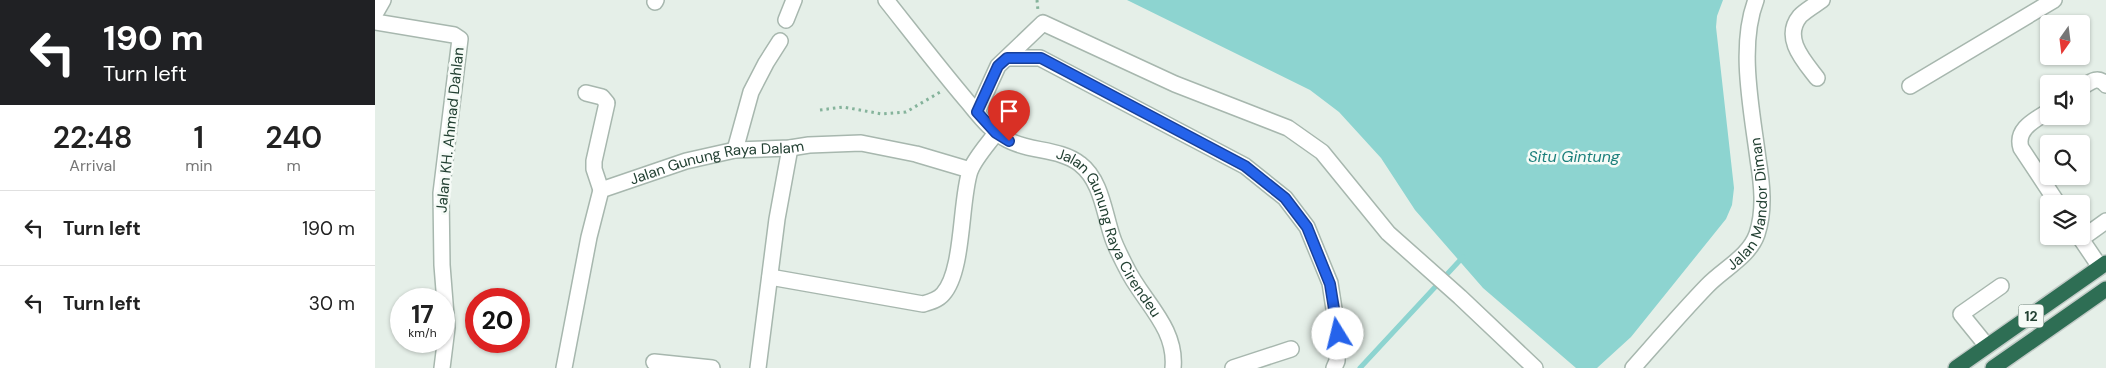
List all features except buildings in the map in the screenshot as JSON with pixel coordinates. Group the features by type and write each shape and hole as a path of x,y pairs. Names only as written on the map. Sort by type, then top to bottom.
{"highway":[{"name":"12","path":"1956,368 2103,265"},
{"name":"12","path":"1993,368 2106,289"}],"street":[{"path":"377,19 383,0"},
{"path":"786,20 794,0"},
{"name":"Jalan Gunung Raya Cirendeu","path":"886,0 952,83 996,133 1009,141 1066,157 1079,163 1090,174 1099,191 1113,238 1127,270 1156,312 1167,333 1174,359 1173,368"},
{"name":"Jalan Mandor Diman","path":"1633,368 1708,284 1749,248 1757,235 1762,210 1762,191 1750,91 1748,45 1752,10 1756,0"},
{"path":"1817,78 1796,51 1793,37 1795,25 1800,16 1822,0"},
{"path":"1910,86 2054,0"},
{"name":"Jalan KH. Ahmad Dahlan","path":"377,19 454,35 460,38 441,193 442,265 447,328 442,368"},
{"path":"977,112 998,66 1043,23 1175,84 1288,128 1322,152 1388,233 1425,264 1535,368"},
{"path":"735,150 751,92 780,41"},
{"path":"1007,58 1041,58 1245,166 1285,198 1307,227 1330,284 1338,334 1337,361 1334,368"},
{"path":"2090,83 2097,79 2106,85"},
{"path":"564,368 591,228 601,190 594,169 594,161 607,103 602,97 586,93"},
{"path":"2040,117 2026,127 2018,141 2051,195"},
{"path":"770,278 923,304 933,301 943,294 949,284 957,257 971,170 996,133"},
{"name":"Jalan Gunung Raya Dalam","path":"601,190 686,161 735,150 861,143 916,154 971,170"},
{"path":"757,368 777,219 790,148"},
{"path":"2090,231 2106,221"},
{"path":"2087,245 2103,265"},
{"path":"1987,346 1961,314 2001,286"},
{"path":"1233,368 1291,349"},
{"path":"654,362 712,368"}],"path":[{"path":"820,110 843,107 882,114 906,112 933,98 952,83"}],"water":[{"name":"Situ Gintung","path":"1127,0 1723,0 1717,16 1716,27 1734,188 1732,205 1726,219 1631,337 1597,368 1576,368 1483,288 1415,210 1381,158 1339,112 1310,90"}],"waterway":[{"path":"1360,368 1463,257"}],"route":[{"path":"1009,141 996,133 977,112 998,66 1007,58 1041,58 1245,166 1285,198 1307,227 1330,284 1338,334"}]}
